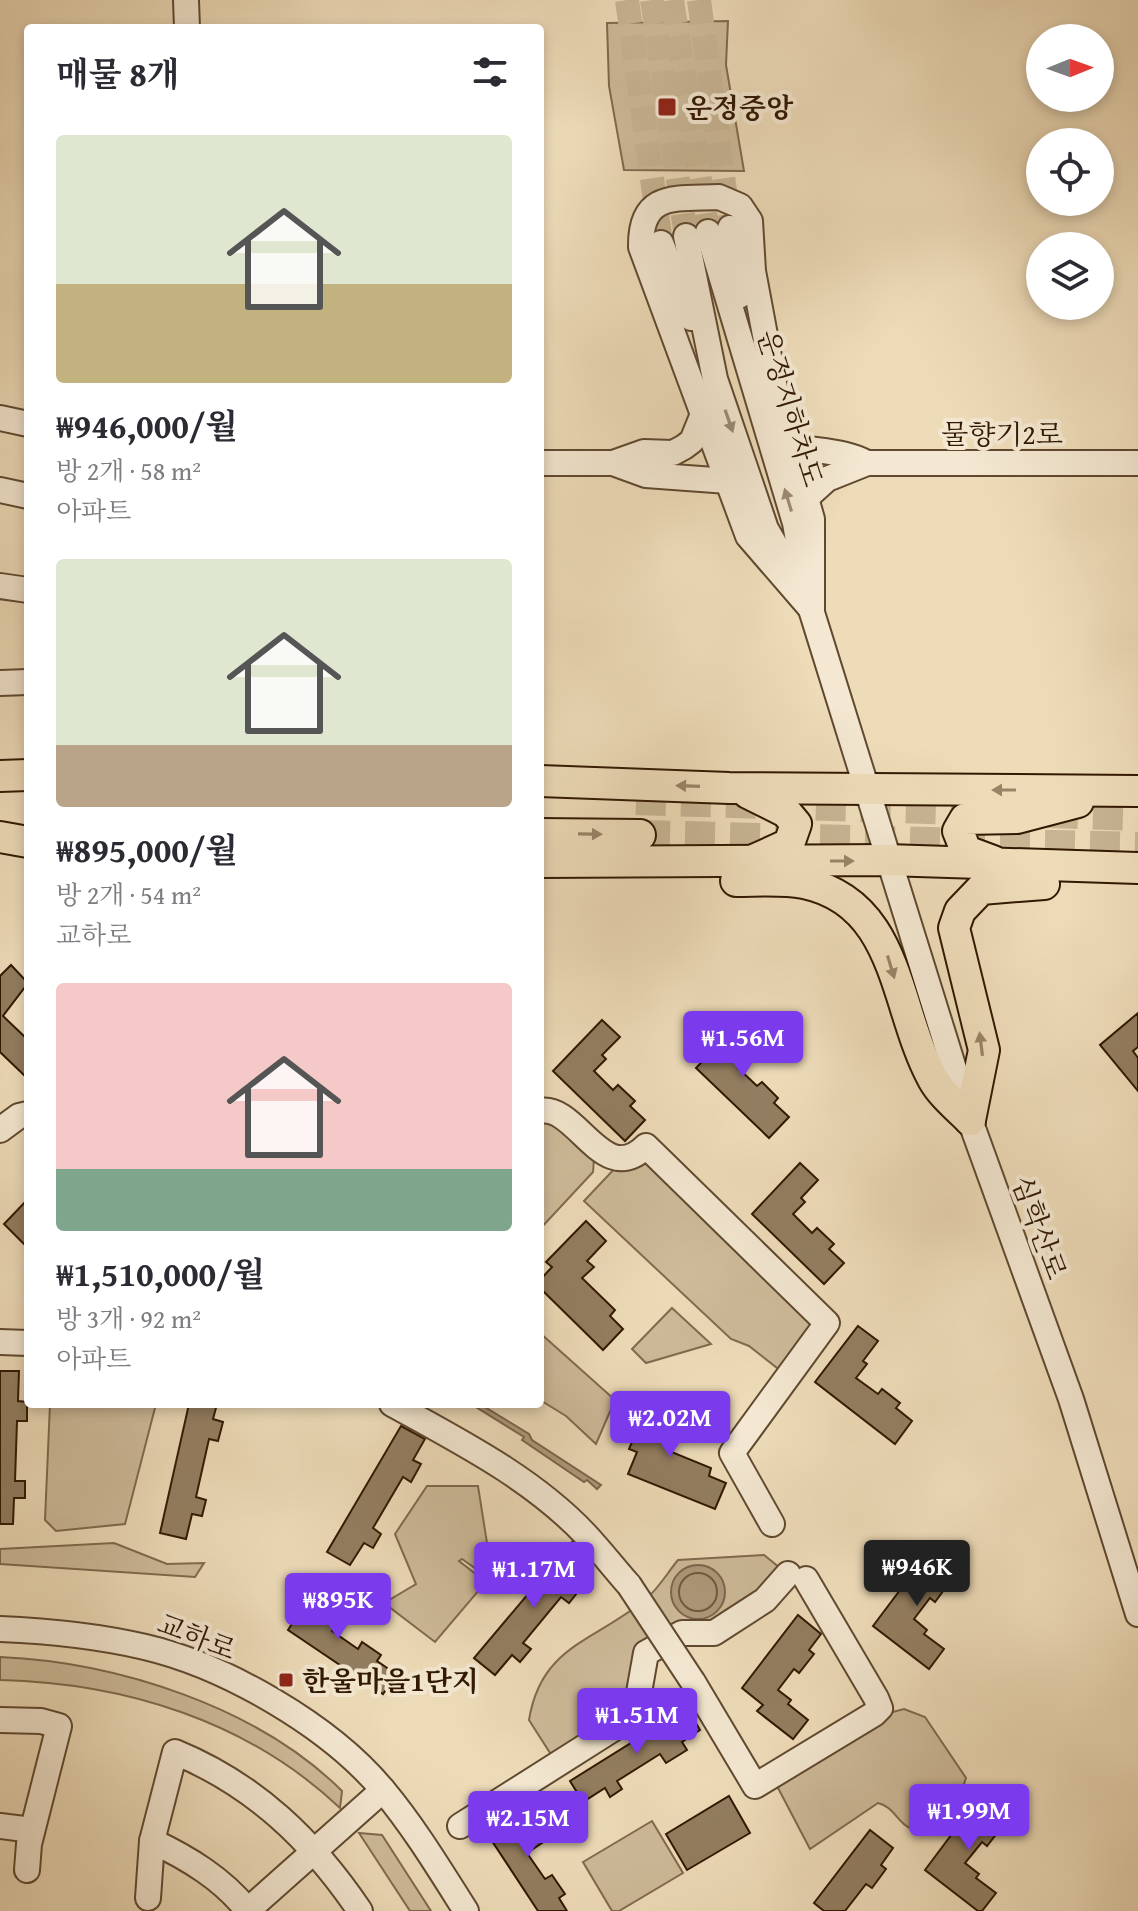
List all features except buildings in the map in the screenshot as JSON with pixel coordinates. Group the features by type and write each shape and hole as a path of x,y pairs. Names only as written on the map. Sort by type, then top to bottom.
{"main road":[{"path":"0,776 24,775"},
{"path":"544,781 729,788 1136,791"},
{"path":"729,788 762,797 786,812 796,824 789,844 750,861"},
{"path":"999,863 966,851 958,831 965,819 1017,818 1056,806 1136,791"},
{"path":"0,796 24,797"},
{"path":"544,800 636,800"},
{"path":"0,829 24,829"},
{"path":"544,853 640,835"},
{"path":"0,837 24,841"},
{"path":"544,853 750,861 887,860 1138,868"},
{"path":"544,853 640,880 804,883 845,899 863,914 882,939 906,1014 934,1081 970,1120"},
{"path":"970,1120 984,1050 954,928 960,911 981,889 1003,885 1138,884"}],"street":[{"path":"186,0 187,24"},
{"path":"719,197 740,206 750,221 753,271 770,363 812,519 810,607 748,536 641,247 641,229 647,211 663,199 719,197"},
{"name":"운정지하차도","path":"715,379 708,232 795,523 810,607"},
{"path":"661,243 715,379 766,529 810,607"},
{"path":"544,463 613,463 644,452 673,453 692,441 703,414"},
{"path":"0,418 24,423"},
{"path":"791,446 820,453 848,453 867,463"},
{"path":"613,463 646,475 728,481"},
{"path":"806,498 827,479 867,463"},
{"name":"물향기2로","path":"867,463 1138,463"},
{"path":"0,490 24,495"},
{"path":"0,586 24,589"},
{"name":"심학산로","path":"810,607 970,1120 1071,1399 1138,1614"},
{"path":"0,683 24,682"},
{"path":"544,1110 551,1109 560,1114 601,1153 610,1156 633,1155 646,1146 827,1323 732,1453 772,1524"},
{"path":"0,1130 24,1115"},
{"path":"0,1342 24,1343"},
{"path":"399,1408 455,1439 547,1501 583,1532 629,1585 666,1642 693,1682 755,1786 880,1708 797,1576 714,1633 682,1633 666,1642 646,1653 635,1715 460,1826"},
{"name":"교하로","path":"0,1629 104,1639 184,1660 270,1701 350,1756 383,1790 466,1911"},
{"path":"0,1720 59,1726 32,1830 27,1870"},
{"path":"148,1898 152,1841 175,1752 217,1769 258,1798 315,1850 360,1911"},
{"path":"152,1841 180,1854 214,1877 247,1911 383,1790"},
{"path":"0,1826 32,1830"}],"shaded area":[{"path":"728,21 726,65 744,171 624,170 609,86 607,23"},
{"path":"548,1119 594,1159 593,1172 544,1225 544,1120"},
{"path":"649,1163 816,1325 781,1371 749,1346 731,1339 584,1201 618,1165"},
{"path":"672,1308 711,1344 646,1363 632,1349"},
{"path":"544,1337 615,1400 596,1444 566,1416 544,1402"},
{"path":"50,1408 155,1408 125,1524 56,1531 45,1520"},
{"path":"427,1486 478,1486 493,1581 462,1559 459,1561 486,1582 435,1642 384,1603 416,1584 395,1534"},
{"path":"114,1543 167,1564 204,1563 195,1577 0,1564 0,1549"},
{"path":"764,1555 780,1568 761,1592 712,1624 674,1623 639,1647 629,1707 552,1756 529,1720 535,1695 545,1675 558,1660 646,1599 678,1560"},
{"path":"0,1657 91,1668 137,1679 228,1713 270,1735 308,1761 342,1791 340,1808 266,1752 225,1730 182,1712 93,1689 0,1680"},
{"path":"904,1709 925,1717 966,1778 964,1784 918,1830 906,1826 878,1803 810,1849 777,1786 889,1713"},
{"path":"652,1821 683,1873 619,1911 612,1911 583,1862"},
{"path":"359,1833 382,1835 431,1911 410,1911"}],"water":[{"path":"477,1408 487,1408 529,1434 532,1440 601,1485 597,1489 587,1480 584,1482 522,1440 524,1437"},
{"path":"698,1565 709,1567 717,1573 723,1581 723,1603 717,1611 709,1617 698,1619 687,1617 679,1611 673,1603 671,1592 673,1581 679,1573 687,1567"}],"tunnel":[{"path":"627,0 661,243"},
{"path":"652,0 686,236"},
{"path":"672,0 708,232"},
{"path":"699,0 730,228"},
{"path":"636,800 992,811"},
{"path":"1048,813 1138,816"},
{"path":"640,835 1138,847"}],"place":[{"name":"운정중앙","path":"667,107"},
{"name":"한울마을1단지","path":"286,1680"}]}
